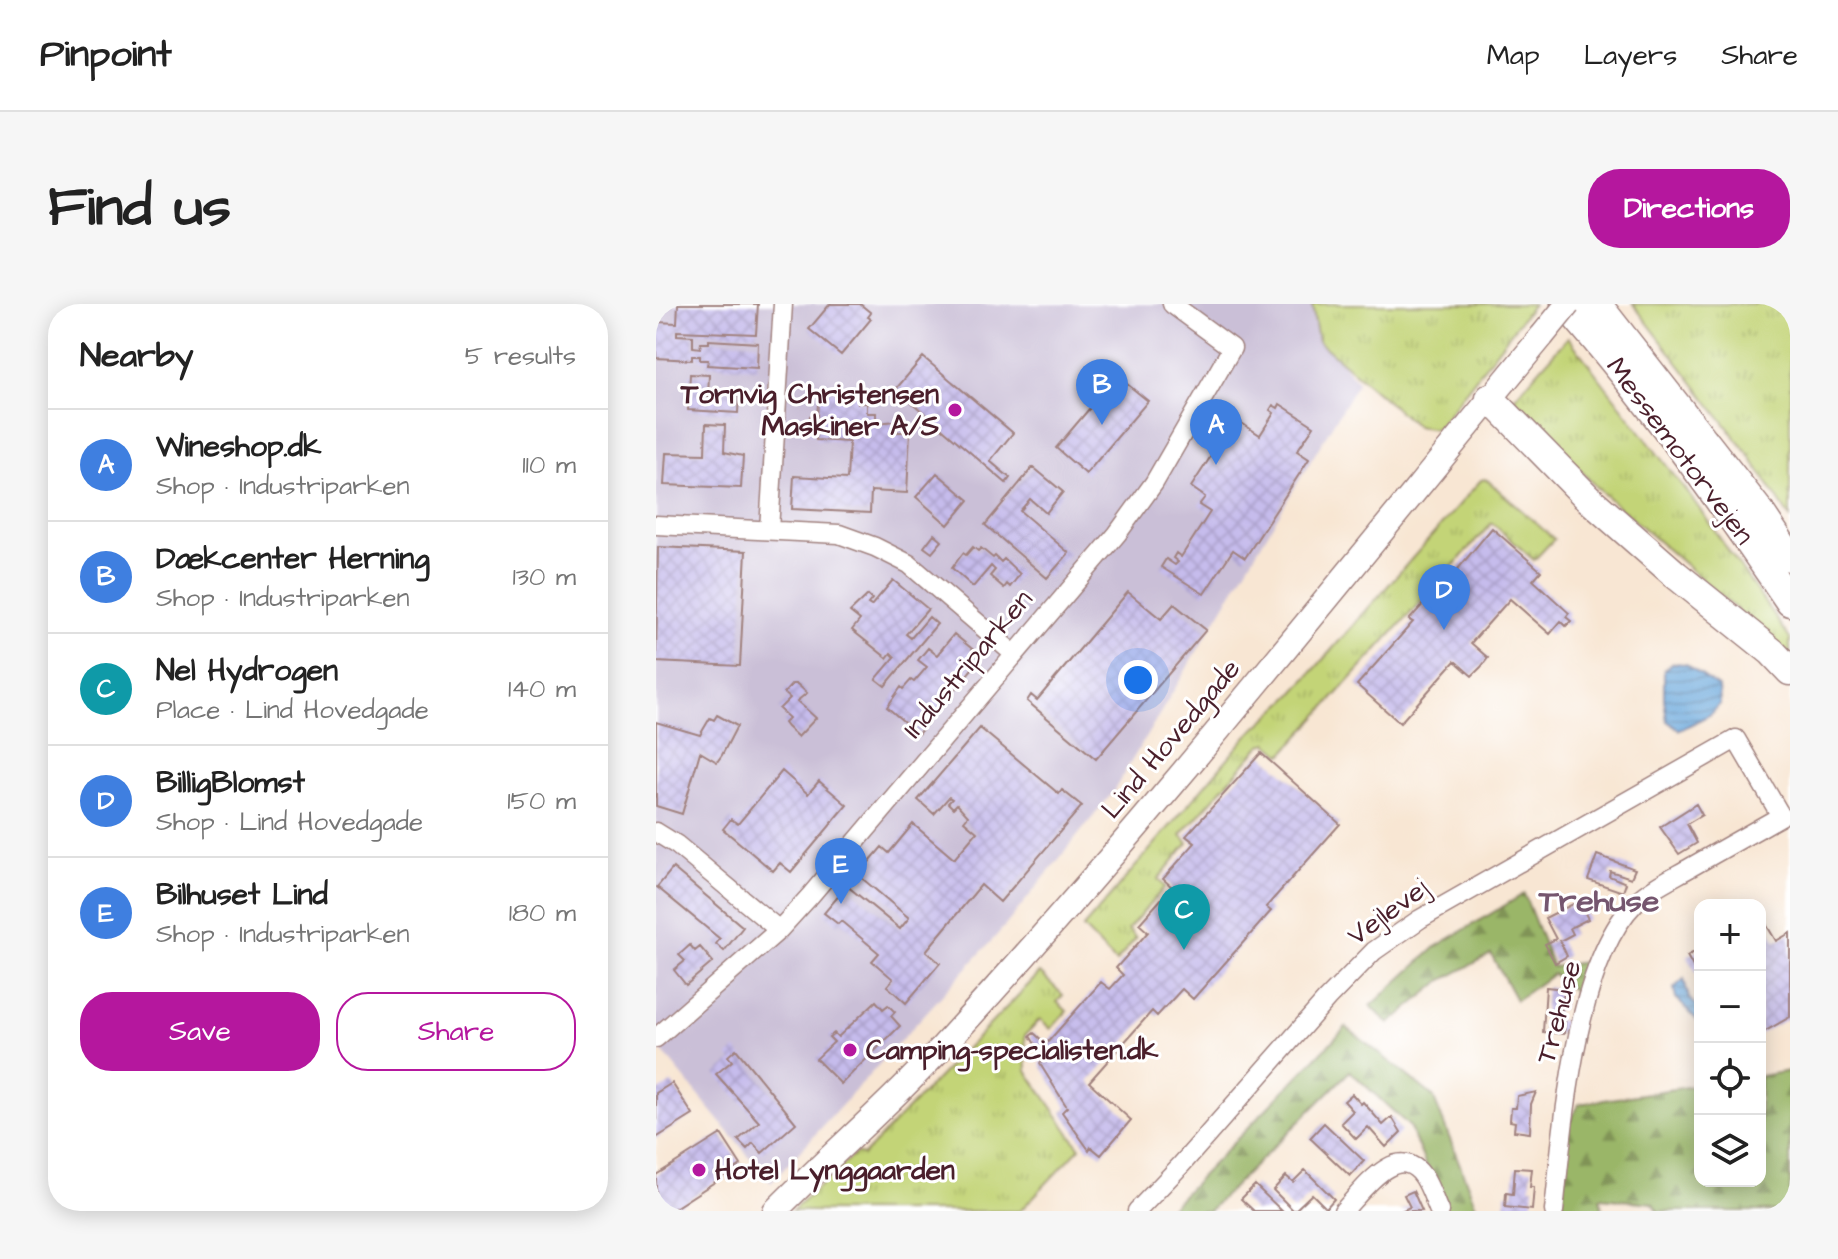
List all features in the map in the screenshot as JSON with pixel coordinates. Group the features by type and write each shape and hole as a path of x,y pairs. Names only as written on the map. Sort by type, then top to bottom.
{"highway":[{"name":"Messemotorvejen","path":"1566,304 1740,529 1790,602"},
{"name":"Messemotorvejen","path":"1597,304 1760,512 1790,557"},
{"path":"1490,398 1588,498 1676,575 1772,652 1790,671"}],"main road":[{"name":"Lind Hovedgade","path":"775,1211 941,1049 1074,901 1356,564 1566,304"},
{"name":"Lind Hovedgade","path":"767,1211 795,1191"}],"street":[{"path":"769,530 783,304"},
{"name":"Industriparken","path":"656,1038 779,930 810,896 1117,534 1154,483 1232,348 1172,304"},
{"path":"656,525 839,534 909,564 1014,654"},
{"name":"Vejlevej","path":"1137,1211 1374,951 1420,919 1736,739"},
{"name":"Trehuse","path":"1554,1211 1570,1080 1584,1009 1618,925 1635,903 1655,887 1781,816 1736,739"},
{"path":"656,832 677,845 779,930"},
{"path":"1343,1211 1382,1170 1405,1163 1422,1175 1439,1211"}],"shaded area":[{"path":"656,304 1315,304 1323,341 1358,382 1113,792 1005,926 771,1183 662,1051 656,1052"}],"green space":[{"path":"1312,304 1533,304 1436,429 1416,426 1318,341"},
{"path":"1633,304 1790,304 1790,518 1749,455"},
{"path":"1568,337 1696,504 1790,639 1790,656 1596,487 1514,398"},
{"path":"1486,479 1554,539 1534,560 1492,523 1282,755 1268,743 1261,745 1181,835 1188,843 1158,879 1165,887 1128,929 1136,938 1116,962 1083,928 1247,736 1291,696 1481,480"},
{"path":"1524,894 1553,967 1584,962 1579,995 1553,974 1516,1000 1491,954 1441,981 1389,1024 1371,1006 1437,946"},
{"path":"1040,973 1063,995 1057,1002 1067,1011 1051,1029 1040,1019 1025,1035 1027,1071 1080,1148 1020,1211 792,1211 856,1153 863,1155"},
{"path":"1346,1027 1433,1096 1478,1211 1446,1211 1409,1126 1350,1071 1209,1211 1167,1211"},
{"path":"1790,1071 1790,1211 1657,1211 1653,1203 1600,1198 1603,1211 1562,1211 1567,1127 1579,1104 1694,1086 1694,1187 1766,1187 1766,1075"}],"water":[{"path":"1672,663 1686,664 1719,688 1720,704 1711,714 1680,730 1667,721 1664,699 1664,670"},
{"path":"1684,979 1689,998 1694,1003 1694,1017 1676,998 1674,988"}],"building":[{"path":"678,304 758,304 756,334 677,331 677,335 693,336 693,347 700,348 701,343 709,343 709,340 758,343 757,368 707,365 708,360 700,360 700,356 692,356 692,360 656,358 656,322 677,323"},
{"path":"830,304 860,304 871,313 868,317 871,319 841,355 809,329"},
{"path":"923,357 1013,433 990,461 1010,478 1006,483 896,389"},
{"path":"690,374 709,375 708,397 716,397 717,391 739,392 738,413 688,410"},
{"path":"1117,376 1148,401 1086,474 1056,448"},
{"path":"819,391 858,393 858,403 867,403 867,413 876,413 876,423 897,421 897,432 910,432 907,493 871,491 870,513 792,509 794,476 847,479 849,442 816,440 816,434 809,433 810,416 817,417"},
{"path":"1280,404 1314,426 1297,451 1309,459 1245,558 1233,550 1204,594 1161,567 1166,559 1175,565 1178,562 1173,558 1176,553 1181,557 1210,512 1199,505 1205,497 1191,487 1235,419 1260,435 1274,413 1270,410 1273,405 1278,408"},
{"path":"706,424 725,425 724,452 743,456 741,488 664,485 666,453 705,454"},
{"path":"1033,467 1063,492 1046,513 1030,499 1020,511 1069,553 1047,578 985,525"},
{"path":"937,473 969,500 948,525 916,497"},
{"path":"1492,528 1541,571 1533,580 1569,613 1566,617 1571,621 1566,626 1561,621 1550,634 1510,599 1471,643 1488,658 1481,667 1472,676 1455,661 1400,723 1357,685 1413,622 1409,620 1425,602 1428,605"},
{"path":"934,534 942,541 932,553 924,547"},
{"path":"658,547 746,551 740,666 656,662"},
{"path":"973,547 978,551 981,548 1001,562 1004,559 1020,574 1010,587 1007,584 1004,588 990,576 995,570 991,566 973,587 952,568 963,553 966,555"},
{"path":"893,580 928,609 906,634 911,638 929,617 937,624 885,686 876,679 895,657 891,653 887,658 852,630 860,620 850,612 868,595 872,599 868,604 871,606"},
{"path":"1128,592 1161,619 1174,604 1206,630 1096,759 1027,701 1031,695 1037,700"},
{"path":"954,634 982,657 918,734 887,707 901,687 903,689 911,680 914,682 927,667 918,660 928,648 937,655"},
{"path":"792,684 797,684 807,693 797,701 816,718 798,737 784,723 789,718 779,709 790,698 784,693"},
{"path":"717,715 737,726 722,755 717,762 700,752 682,814 656,806 656,722 700,735 710,718 714,720"},
{"path":"980,728 1059,794 1062,790 1082,806 1000,902 981,885 926,951 940,963 906,1003 887,986 893,979 872,961 879,953 841,921 838,924 824,913 847,886 900,929 909,918 858,875 882,847 889,853 913,824 954,859 977,832 964,821 968,816 957,804 953,808 948,803 952,799 949,797 934,814 918,800"},
{"path":"1261,753 1340,824 1266,907 1271,911 1193,999 1182,989 1157,1016 1152,1011 1089,1082 1131,1120 1101,1155 1091,1147 1089,1150 1062,1112 1067,1107 1040,1064 1044,1059 1030,1036 1034,1033 1046,1044 1101,982 1110,989 1123,975 1116,968 1148,932 1139,924 1172,887 1163,879 1195,843 1186,836"},
{"path":"782,771 808,794 819,781 847,805 791,872 780,863 773,871 723,829 731,819 738,824"},
{"path":"1696,804 1702,815 1687,824 1697,843 1679,854 1660,827"},
{"path":"1597,855 1635,869 1631,878 1610,871 1609,876 1626,883 1623,892 1588,880"},
{"path":"673,868 743,927 724,951 716,944 720,939 657,887"},
{"path":"1579,901 1588,919 1570,928 1573,934 1560,941 1567,956 1555,963 1545,944 1556,939 1545,918"},
{"path":"1766,924 1776,941 1790,933 1790,1017 1766,1031"},
{"path":"690,945 695,951 700,947 713,962 686,985 674,970 685,961 679,955"},
{"path":"1694,952 1694,968 1687,956"},
{"path":"1546,987 1564,989 1562,1009 1556,1009 1555,1020 1565,1021 1564,1034 1543,1032"},
{"name":"Camping-specialisten.dk","path":"876,1001 883,1009 888,1005 895,1012 891,1016 900,1026 841,1084 816,1059 834,1042 829,1037 834,1033 838,1037"},
{"path":"736,1049 796,1123 762,1153 753,1143 747,1149 738,1140 759,1122 716,1074 732,1061 728,1056"},
{"name":"Hotel Lynggaarden","path":"672,1083 693,1115 656,1138 656,1093"},
{"path":"1536,1092 1531,1104 1530,1133 1514,1131 1515,1122 1510,1121 1511,1108 1516,1108 1517,1096"},
{"path":"1352,1094 1383,1125 1392,1117 1401,1132 1386,1147 1368,1127 1356,1139 1341,1123 1353,1111 1344,1101"},
{"path":"1324,1123 1364,1161 1350,1176 1310,1138"},
{"name":"Hotel Lynggaarden","path":"721,1134 741,1165 670,1211 656,1211 656,1175"},
{"path":"1515,1168 1532,1169 1532,1210 1505,1207 1506,1193 1513,1194"},
{"path":"1305,1170 1334,1199 1326,1208 1312,1194 1294,1211 1273,1190 1286,1176 1293,1182"},
{"path":"1255,1185 1282,1211 1254,1211 1241,1199"},
{"path":"1413,1191 1422,1211 1401,1211 1410,1207 1404,1195"}],"place":[{"name":"Tornvig Christensen Maskiner A/S","path":"955,410"},
{"name":"Dækcenter Herning","path":"1102,425"},
{"name":"Wineshop.dk","path":"1216,465"},
{"name":"BilligBlomst","path":"1444,630"},
{"name":"Bilhuset Lind","path":"841,904"},
{"name":"Nel Hydrogen","path":"1184,950"},
{"name":"Camping-specialisten.dk","path":"850,1050"},
{"name":"Hotel Lynggaarden","path":"699,1170"}],"district":[{"name":"Trehuse","path":"1599,901"}]}
